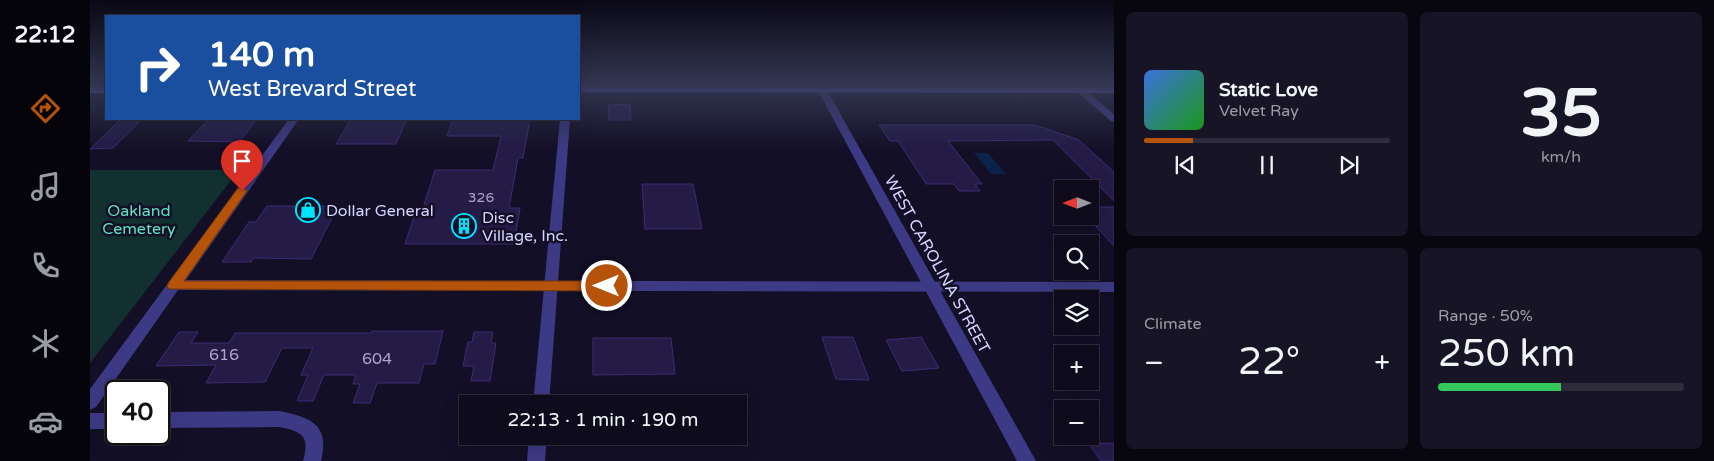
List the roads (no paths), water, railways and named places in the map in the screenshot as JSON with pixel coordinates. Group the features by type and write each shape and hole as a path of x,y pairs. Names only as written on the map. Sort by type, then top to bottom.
{"street":[{"name":"WEST CAROLINA STREET","path":"831,107 1027,461"},
{"path":"1099,107 1114,119"},
{"path":"90,402 293,120"},
{"path":"542,395 564,120"},
{"path":"174,286 1114,287"},
{"path":"170,420 280,419 303,424 313,435 315,449 312,461"},
{"path":"90,421 105,421"},
{"path":"536,461 537,445"}],"water":[{"path":"974,153 988,153 1006,174 991,174"}],"place":[{"name":"Dollar General","path":"308,210"},
{"name":"Disc Village, Inc.","path":"464,226"}],"park label":[{"name":"Oakland Cemetery","path":"139,219"}]}
